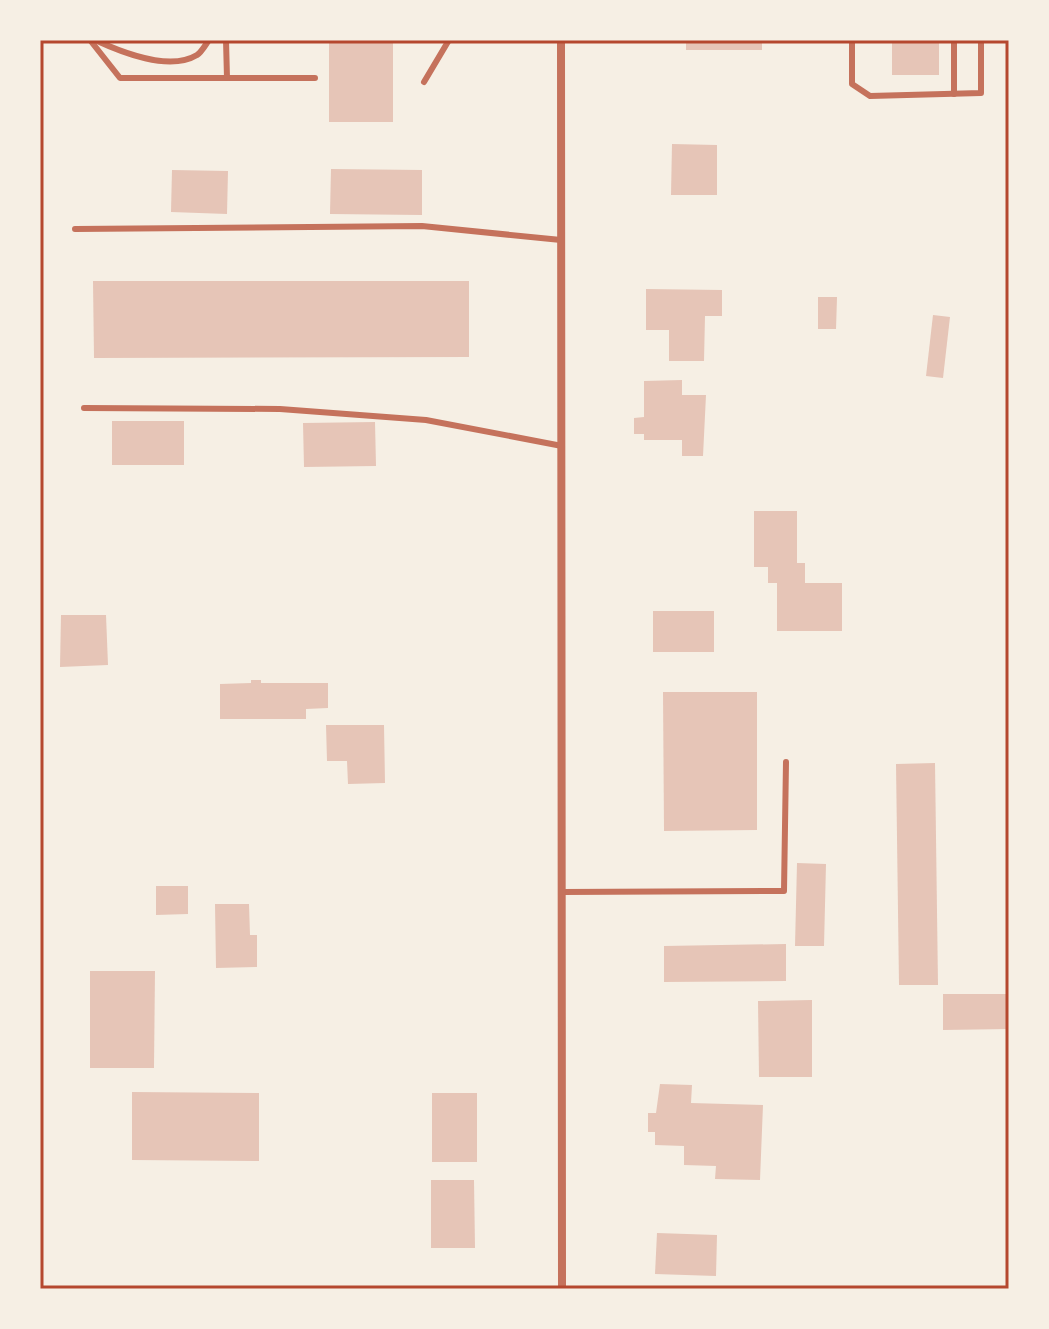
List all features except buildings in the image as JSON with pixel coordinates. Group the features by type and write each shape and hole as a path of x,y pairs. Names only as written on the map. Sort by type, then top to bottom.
{"street":[{"path":"561,40 562,1289"}],"lane":[{"path":"93,40 135,58 179,60 198,55 209,40"},
{"path":"93,40 120,78 315,78"},
{"path":"226,40 227,78"},
{"path":"424,82 449,40"},
{"path":"852,40 852,84 870,96 981,93 981,40"},
{"path":"954,40 954,94"},
{"path":"75,229 422,226 561,240"},
{"path":"84,408 280,409 412,419 459,424 562,446"},
{"path":"562,892 784,891 786,762"}]}
